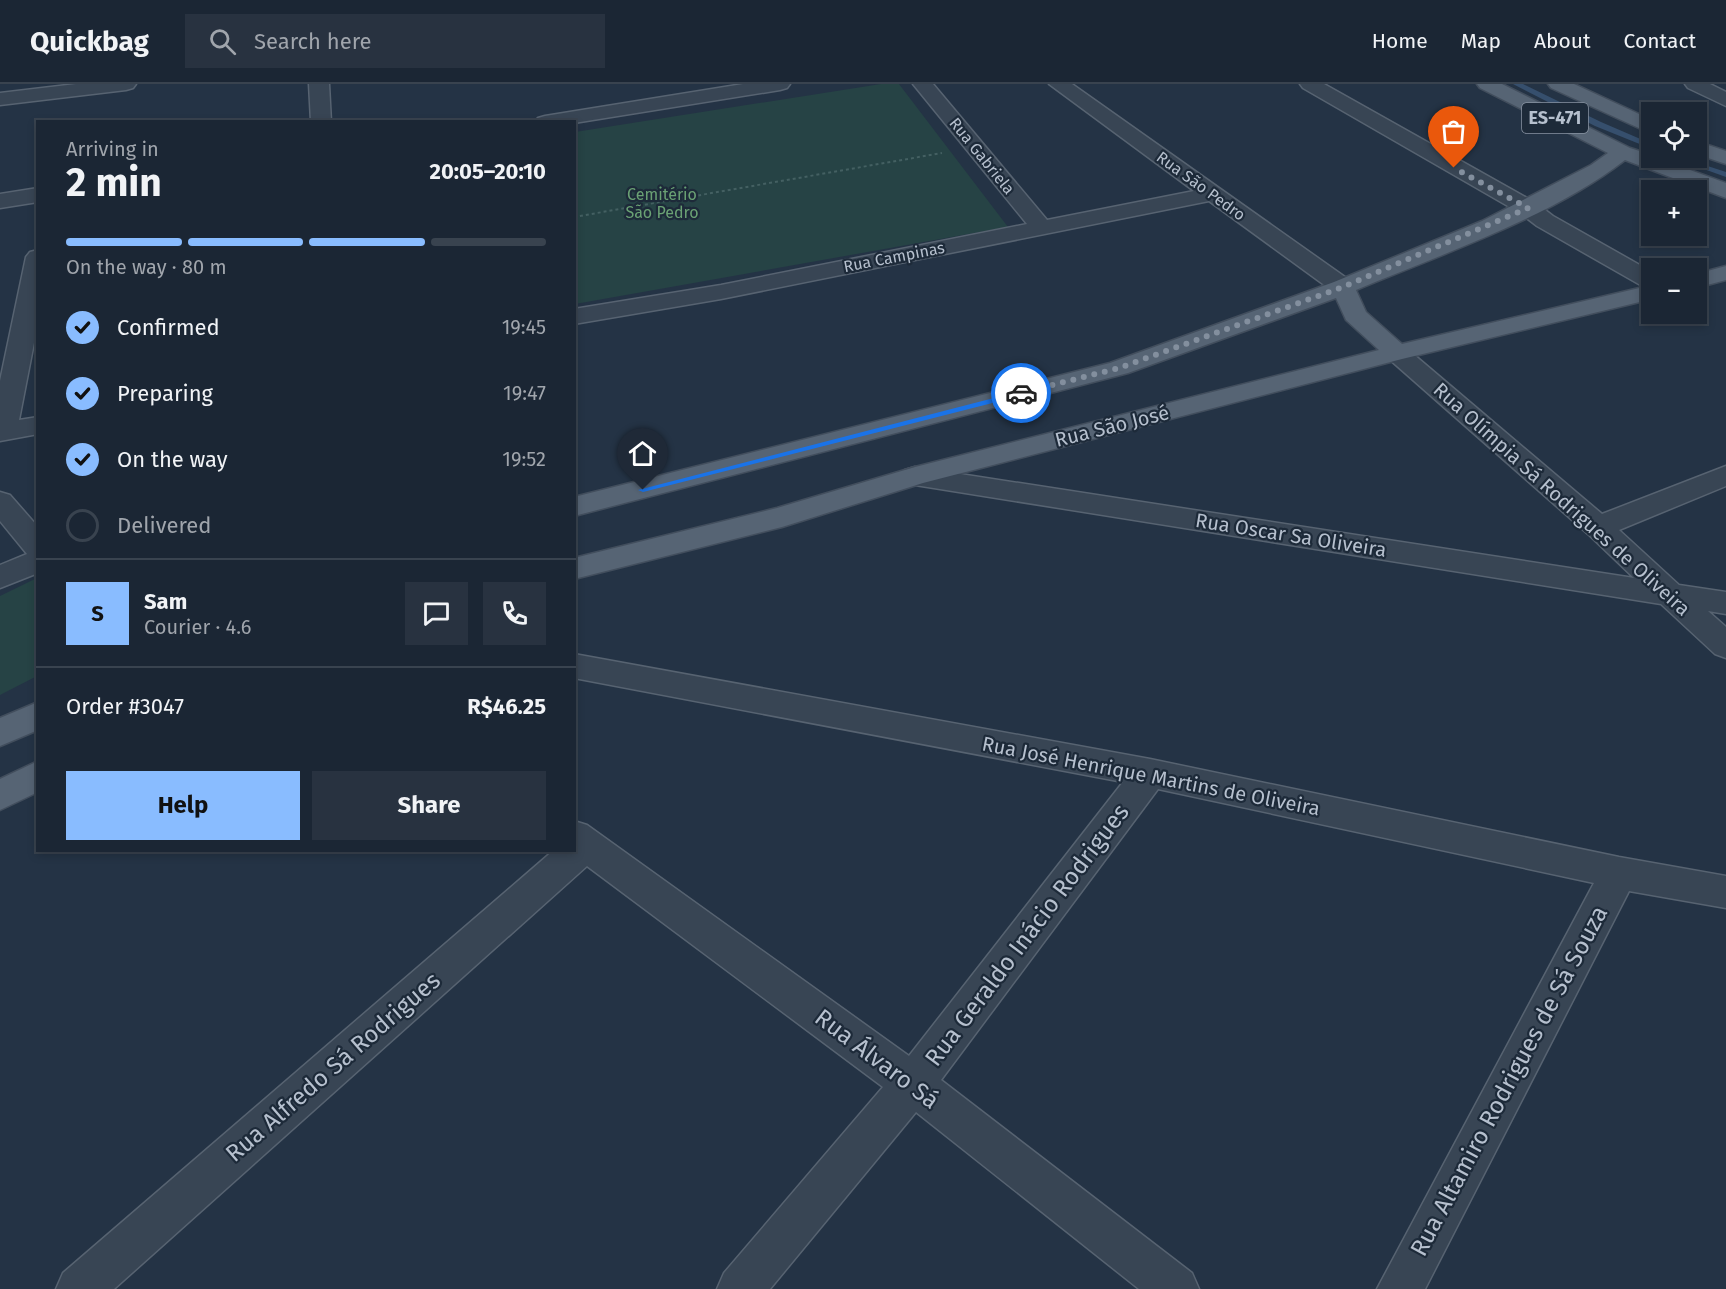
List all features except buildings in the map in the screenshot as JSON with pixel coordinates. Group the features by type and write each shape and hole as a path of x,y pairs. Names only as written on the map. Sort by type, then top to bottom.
{"main road":[{"name":"ES-471","path":"1487,84 1623,152 1726,191"},
{"name":"ES-471","path":"1558,84 1641,123"},
{"path":"1707,151 1726,158"},
{"path":"576,506 1119,368 1343,287 1528,208 1599,170 1623,152"},
{"path":"1707,278 1726,273"},
{"path":"1343,287 1355,315 1397,353"},
{"name":"Rua São José","path":"576,569 782,518 915,476 1397,353 1641,295"},
{"path":"0,734 36,716"},
{"path":"0,796 36,776"}],"street":[{"path":"0,99 126,84"},
{"path":"318,84 321,120"},
{"path":"557,120 780,84"},
{"name":"Rua Gabriela","path":"923,84 1041,227"},
{"name":"Rua São Pedro","path":"1059,84 1343,287"},
{"path":"1310,84 1528,208 1545,221 1641,276"},
{"path":"1695,84 1726,100"},
{"name":"Rua Campinas","path":"576,317 721,292 1212,194"},
{"path":"0,201 36,195"},
{"path":"36,266 1,432 36,424"},
{"name":"Rua Olímpia Sá Rodrigues de Oliveira","path":"1397,353 1598,527 1726,645"},
{"path":"1598,527 1726,475"},
{"name":"Rua Oscar Sa Oliveira","path":"915,476 1726,603"},
{"path":"0,502 36,545"},
{"path":"0,577 36,562"},
{"name":"Rua José Henrique Martins de Oliveira","path":"576,666 1150,773 1618,873 1726,892"},
{"name":"Rua Geraldo Inácio Rodrigues","path":"740,1289 913,1084 1150,773"},
{"name":"Rua Álvaro Sá","path":"580,840 913,1084 1176,1289"},
{"name":"Rua Alfredo Sá Rodrigues","path":"79,1289 567,852"},
{"name":"Rua Altamiro Rodrigues de Sá Souza","path":"1400,1289 1618,873"}],"path":[{"path":"576,217 976,148"}],"green space":[{"name":"Cemitério São Pedro","path":"881,84 899,84 1008,227 576,304 576,132"},
{"path":"36,578 36,677 0,695 0,596"}],"waterway":[{"path":"1517,84 1641,142"},
{"path":"1706,168 1726,175"}],"way so far":[{"path":"1021,393 1119,368 1343,287 1528,208 1454,168"}],"route":[{"path":"643,490 1021,393"}]}
